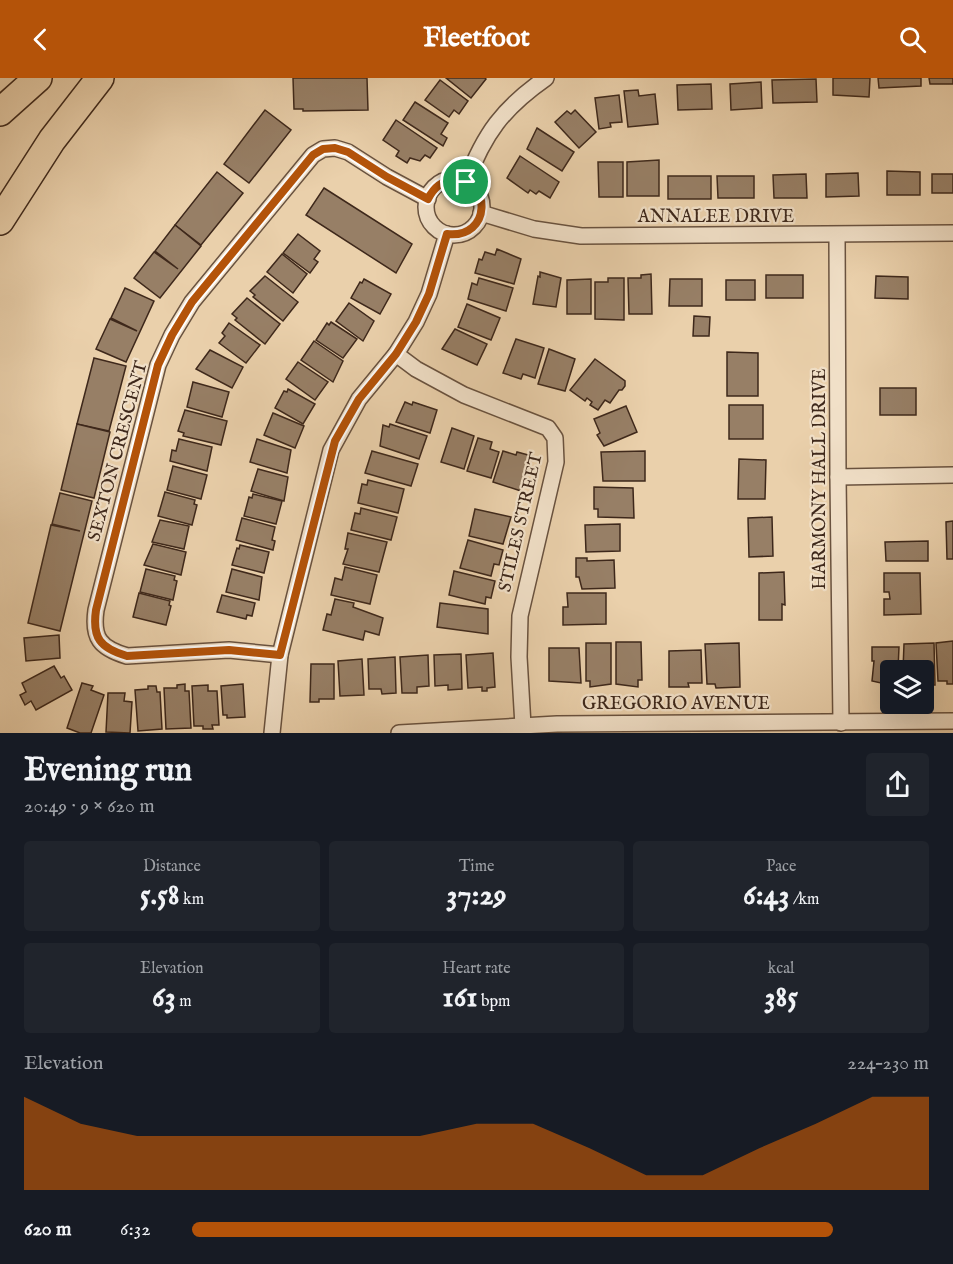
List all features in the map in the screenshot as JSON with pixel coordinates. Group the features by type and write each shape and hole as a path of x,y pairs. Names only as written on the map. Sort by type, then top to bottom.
{"highway":[{"path":"0,112 38,78"},
{"path":"0,221 52,140 100,78"}],"street":[{"path":"466,182 486,135 524,84 546,78"},
{"name":"SEXTON CRESCENT","path":"280,655 229,650 127,656 108,648 95,634 96,610 158,365 172,335 192,302 313,155 323,149 335,148 348,152 428,199"},
{"path":"447,181 466,182 481,198 482,213 472,229 465,233 447,234 432,224 427,208 428,199 439,184 447,181"},
{"name":"ANNALEE DRIVE","path":"482,213 534,229 581,236 953,233"},
{"path":"272,733 280,655 335,441 359,399 396,354 424,308 447,234"},
{"name":"HARMONY HALL DRIVE","path":"837,235 841,723"},
{"name":"STILES STREET","path":"396,354 416,369 464,395 548,428 555,438 556,462 520,616 519,657 523,726"},
{"path":"838,477 953,476"},
{"name":"GREGORIO AVENUE","path":"399,733 523,726 667,722 953,721"}],"building":[{"path":"293,78 367,78 368,110 303,111 303,109 294,109"},
{"path":"446,78 485,78 486,79 471,98"},
{"path":"833,78 870,78 869,97 833,95"},
{"path":"878,78 921,78 921,86 879,88"},
{"path":"929,78 953,78 953,84 930,84"},
{"path":"816,79 817,102 773,103 772,80"},
{"path":"440,80 468,101 459,114 454,110 449,117 425,100"},
{"path":"761,82 762,108 731,110 730,84"},
{"path":"711,84 712,109 678,110 677,85"},
{"path":"638,90 639,96 655,94 658,124 628,127 624,91"},
{"path":"619,95 622,122 610,123 611,127 599,129 595,98"},
{"path":"415,102 448,123 441,134 447,138 443,146 403,120"},
{"path":"265,110 291,130 249,183 224,164"},
{"path":"575,110 596,132 579,148 555,122 567,111 571,114"},
{"path":"396,120 437,148 430,158 425,155 420,161 410,158 407,163 396,156 399,151 383,140"},
{"path":"537,128 574,152 562,171 527,149"},
{"path":"520,156 559,182 550,198 539,191 536,194 530,190 528,193 507,178"},
{"path":"659,160 659,196 627,196 627,162"},
{"path":"598,162 623,162 623,197 599,197"},
{"path":"887,171 920,172 920,195 887,195"},
{"path":"217,172 243,193 201,245 175,225"},
{"path":"858,173 859,196 826,197 826,174"},
{"path":"806,174 807,198 774,198 773,175"},
{"path":"932,174 953,174 953,193 932,193"},
{"path":"668,176 711,176 711,199 668,199"},
{"path":"717,176 754,176 754,198 718,198"},
{"path":"324,188 412,244 396,273 306,215"},
{"path":"175,225 201,246 160,298 134,278 154,252 178,269 155,251"},
{"path":"298,234 320,251 314,259 318,262 310,273 283,253"},
{"path":"497,249 521,259 514,284 475,273 479,259 482,260 485,252 495,255"},
{"path":"282,254 307,274 293,293 267,272"},
{"path":"540,272 561,278 556,307 533,304"},
{"path":"651,274 652,314 629,314 628,278 641,278 641,275"},
{"path":"766,275 803,275 803,298 766,298"},
{"path":"265,276 298,302 283,321 253,297 255,295 250,291"},
{"path":"876,276 908,277 908,299 875,298"},
{"path":"479,278 513,288 506,311 468,299 472,283 477,285"},
{"path":"608,278 624,278 624,320 595,319 595,282 608,282"},
{"path":"364,279 391,294 380,314 351,298"},
{"path":"591,279 591,314 567,314 567,280"},
{"path":"670,279 702,279 702,306 669,306"},
{"path":"726,280 755,280 755,300 726,300"},
{"path":"125,288 154,301 126,362 96,349 110,319 137,331 111,318"},
{"path":"247,298 280,324 265,344 235,320 237,318 232,314"},
{"path":"349,303 374,321 363,341 336,321"},
{"path":"467,304 500,318 491,340 458,327"},
{"path":"694,316 710,317 709,336 693,336"},
{"path":"331,322 357,339 343,358 316,340 327,323 329,325"},
{"path":"229,323 260,345 246,363 219,343 225,336 222,333"},
{"path":"455,329 487,344 477,365 442,349"},
{"path":"516,339 544,348 535,378 523,374 521,379 503,373"},
{"path":"314,341 343,361 333,382 301,360"},
{"path":"549,349 575,359 565,391 538,384"},
{"path":"210,350 243,367 232,388 196,369"},
{"path":"727,352 758,353 758,396 727,396"},
{"path":"94,358 126,366 109,431 77,424"},
{"path":"595,359 625,381 625,386 619,390 610,403 605,400 598,410 590,405 592,402 587,398 585,401 570,390"},
{"path":"298,362 328,382 315,400 286,379"},
{"path":"193,382 229,392 222,417 187,407"},
{"path":"880,388 916,388 916,415 880,415"},
{"path":"288,389 315,404 303,424 275,408 284,391 287,392"},
{"path":"405,402 412,405 413,402 437,410 430,433 396,422"},
{"path":"729,405 763,405 763,439 729,439"},
{"path":"626,406 637,432 604,446 597,435 600,433 594,419"},
{"path":"185,410 227,421 221,445 183,436 184,433 178,431"},
{"path":"273,413 304,426 295,448 264,435"},
{"path":"77,424 110,432 94,498 61,490"},
{"path":"390,424 427,436 419,459 380,446 383,425 389,427"},
{"path":"452,428 474,436 464,469 441,462"},
{"path":"478,438 492,442 490,449 499,452 491,478 467,471"},
{"path":"179,439 212,447 207,471 170,461 172,450 176,451"},
{"path":"257,439 291,450 287,473 250,462"},
{"path":"372,451 418,464 411,486 365,473"},
{"path":"503,451 532,456 521,491 493,482"},
{"path":"645,451 645,481 603,481 601,452"},
{"path":"739,459 766,460 765,499 738,499"},
{"path":"173,466 207,475 201,499 167,490"},
{"path":"258,469 288,477 284,501 251,491"},
{"path":"368,480 404,489 398,513 358,503 362,484 367,485"},
{"path":"594,487 633,488 634,518 598,517 598,509 594,509"},
{"path":"165,492 195,500 194,504 197,505 192,525 158,516"},
{"path":"60,493 92,501 60,631 28,623 51,525 80,531 52,524"},
{"path":"253,494 282,501 276,524 244,516 249,497 252,498"},
{"path":"361,508 397,517 391,540 351,530 355,513 360,514"},
{"path":"475,509 511,517 503,544 469,536"},
{"path":"772,517 773,556 749,557 748,518"},
{"path":"242,518 275,527 272,540 275,541 273,550 236,540"},
{"path":"160,520 189,526 184,549 152,542"},
{"path":"953,521 953,559 947,559 946,522"},
{"path":"620,524 620,551 586,552 585,525"},
{"path":"348,533 387,542 379,572 343,564 348,549 345,549"},
{"path":"468,540 503,550 499,565 494,564 491,576 460,568"},
{"path":"928,541 928,561 886,561 885,542"},
{"path":"153,544 186,552 181,575 144,565"},
{"path":"240,545 269,552 264,573 232,565"},
{"path":"576,558 587,558 587,561 614,560 615,588 582,589 579,577 576,577"},
{"path":"345,567 377,575 370,604 331,595 335,578 342,580"},
{"path":"146,569 175,576 174,580 177,581 173,600 140,592"},
{"path":"232,569 262,577 259,600 226,592"},
{"path":"454,571 495,581 491,598 486,597 485,604 449,595"},
{"path":"784,572 785,605 782,604 782,620 759,620 759,573"},
{"path":"884,573 920,573 921,614 884,615 884,599 890,599 889,592 884,592"},
{"path":"139,593 170,601 171,606 166,625 133,617"},
{"path":"567,593 606,593 606,624 563,625 563,607 568,607"},
{"path":"222,595 255,603 252,616 247,615 246,619 217,612"},
{"path":"335,599 354,603 353,607 383,618 379,635 365,631 363,640 323,630 327,614 331,615"},
{"path":"440,603 488,609 488,634 437,627"},
{"path":"59,635 60,658 26,661 24,638"},
{"path":"953,641 953,684 947,684 947,681 938,681 936,643"},
{"path":"616,642 641,642 642,680 638,680 638,687 616,684"},
{"path":"586,643 611,643 611,684 590,687 590,681 586,681"},
{"path":"739,643 740,687 716,688 715,684 707,684 705,644"},
{"path":"934,643 935,685 934,660 903,660 904,644"},
{"path":"872,647 899,647 898,660 880,660 880,683 872,681 874,661 872,661"},
{"path":"549,648 579,648 581,683 549,681"},
{"path":"701,650 702,683 688,683 689,687 669,687 669,651"},
{"path":"493,653 495,687 487,688 487,691 482,691 482,687 468,688 466,655"},
{"path":"461,654 462,689 448,690 448,685 435,686 434,655"},
{"path":"428,655 429,686 417,687 417,693 402,693 400,657"},
{"path":"395,657 396,693 382,694 381,689 369,689 368,659"},
{"path":"362,659 364,695 340,696 338,661"},
{"path":"311,664 334,664 334,699 319,699 319,702 310,702"},
{"path":"54,666 61,678 64,676 72,690 36,710 31,701 25,705 20,695 26,692 22,683"},
{"path":"82,683 93,686 91,690 104,695 91,733 80,733 67,728"},
{"path":"185,684 185,691 189,691 191,728 166,729 164,688 177,688 177,685"},
{"path":"243,684 245,717 227,718 227,715 223,715 221,686"},
{"path":"208,685 208,691 217,691 219,725 212,725 213,729 203,729 203,726 194,726 192,686"},
{"path":"148,686 156,686 157,692 160,692 162,729 138,731 135,690 148,689"},
{"path":"108,693 125,693 124,701 132,702 130,733 106,732"}],"route":[{"path":"335,148 348,152 428,199 439,184 456,180 466,182 481,198 482,213 478,222 465,233 447,234 424,308 396,354 359,399 331,450 280,655 259,651 229,650 127,656 113,652 103,645 95,634 96,610 158,365 172,335 192,302 305,163 323,149 335,148"}]}
